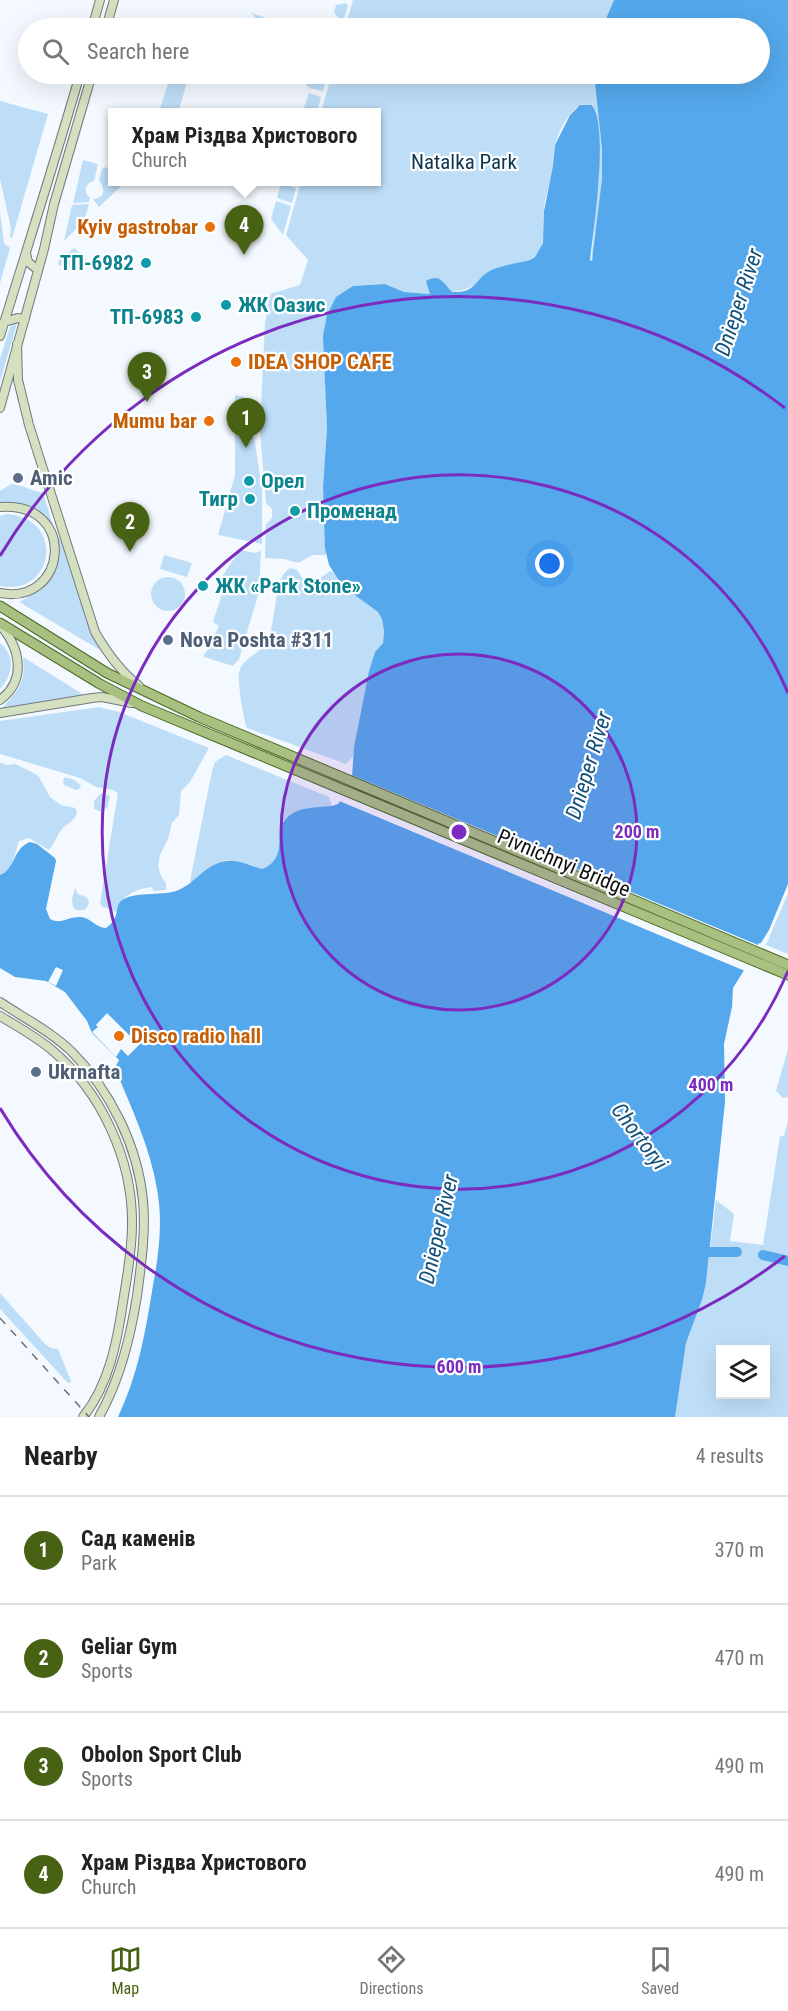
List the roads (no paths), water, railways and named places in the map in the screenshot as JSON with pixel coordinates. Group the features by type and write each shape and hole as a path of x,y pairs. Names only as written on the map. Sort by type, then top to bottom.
{"main road":[{"path":"95,18 100,0"},
{"path":"108,18 114,0"},
{"path":"0,336 77,84"},
{"path":"0,408 57,193 89,84"},
{"path":"25,251 28,262 38,270"},
{"path":"4,322 18,318 25,320"},
{"path":"17,344 18,380 29,425 95,632 121,670 149,695"},
{"path":"0,507 21,508 41,518 49,527 55,550 50,573 38,586 15,596 0,593"},
{"name":"Pivnichnyi Bridge","path":"0,606 98,668 149,695 788,965"},
{"path":"0,624 12,638 18,663 14,684 0,700"},
{"name":"Pivnichnyi Bridge","path":"0,624 100,684 142,705 788,975"},
{"path":"0,713 102,698 142,705"},
{"path":"0,1002 57,1039 84,1065 123,1126 140,1178 144,1228 134,1312 120,1372 113,1392 99,1417"},
{"path":"0,1016 31,1034 54,1052 83,1083 112,1132 128,1179 132,1225 129,1266 122,1309 113,1355 103,1385 83,1417"}],"water":[{"name":"Dnieper River","path":"614,0 788,0 788,884 769,930 733,988 732,1007 724,1044 725,1102 706,1283 686,1343 675,1417 118,1417 131,1385 140,1352 157,1261 160,1213 154,1173 139,1127 115,1068 119,1060 92,1033 87,1021 65,992 46,981 15,977 0,968 0,875 9,869 24,845 30,842 37,844 56,861 46,909 50,919 61,921 83,917 106,928 114,920 119,903 126,898 176,891 219,863 236,861 263,869 277,856 280,833 286,818 299,810 338,804 346,793 352,777 354,747 369,671 375,652 383,643 384,631 378,612 352,593 338,579 329,565 325,548 323,487 327,428 323,336 327,315 336,297 353,286 385,284 404,292 430,294 426,281 435,278 441,280 452,292 466,291 492,270 535,257 543,243 544,211 555,145 570,115 580,105 591,105 597,115 599,132 599,179 590,260 592,261 602,179 602,149 595,84 770,84 770,18 606,18"}],"waterway":[{"name":"Chortoryi","path":"697,1245 703,1252 737,1252"},
{"name":"Chortoryi","path":"763,1255 788,1261"}],"railway":[{"path":"0,1318 89,1417"}],"place":[{"name":"Kyiv gastrobar","path":"210,227"},
{"name":"Храм Різдва Христового","path":"244,255"},
{"name":"ТП-6982","path":"146,263"},
{"name":"ЖК Оазис","path":"226,305"},
{"name":"ТП-6983","path":"196,317"},
{"name":"IDEA SHOP CAFE","path":"236,362"},
{"name":"Obolon Sport Club","path":"147,402"},
{"name":"Mumu bar","path":"209,421"},
{"name":"Сад каменів","path":"246,448"},
{"name":"Amic","path":"18,478"},
{"name":"Орел","path":"249,481"},
{"name":"Тигр","path":"250,499"},
{"name":"Променад","path":"295,511"},
{"name":"Geliar Gym","path":"130,552"},
{"name":"ЖК «Park Stone»","path":"203,586"},
{"name":"Nova Poshta #311","path":"168,640"},
{"name":"Disco radio hall","path":"119,1036"},
{"name":"Ukrnafta","path":"36,1072"}],"park label":[{"name":"Natalka Park","path":"464,162"}]}
